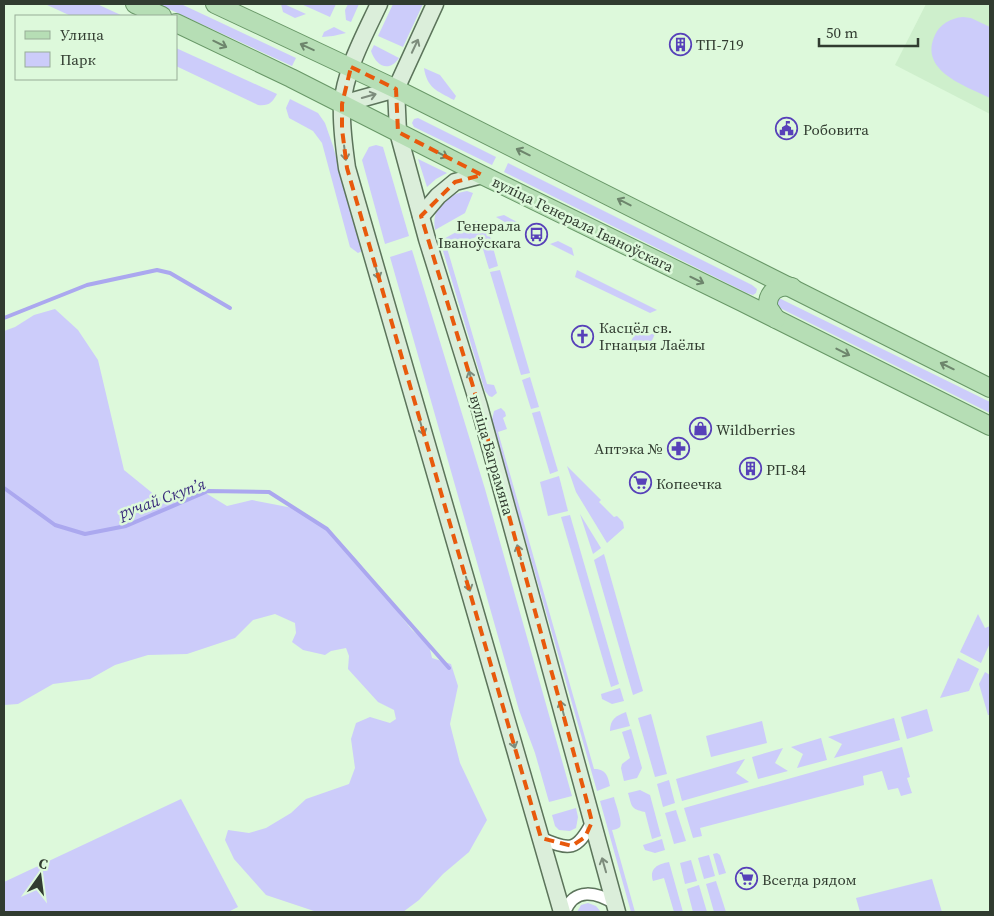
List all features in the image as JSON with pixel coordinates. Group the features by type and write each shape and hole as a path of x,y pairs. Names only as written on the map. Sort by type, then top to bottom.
{"main road":[{"path":"135,4 160,15"},
{"path":"215,4 396,89 990,388"},
{"name":"вуліца Генерала Іваноўскага","path":"178,24 990,426"},
{"path":"742,302 755,301 765,290 765,279 758,270"},
{"path":"776,319 768,307 771,294 778,288 792,287"}],"street":[{"path":"379,4 351,67 342,104 342,129 347,168 562,912"},
{"name":"вуліца Баграмяна","path":"435,4 396,89 398,132 421,216 479,406 616,908"},
{"path":"342,104 396,89"},
{"path":"421,216 438,196 455,182 482,175"},
{"path":"541,838 552,843 572,846 585,837 592,822"},
{"path":"565,912 573,899 582,894 603,896 616,908"}],"highlighted area":[{"path":"351,67 396,89 398,132 482,175 455,182 421,216 479,406 592,822 585,837 572,846 541,838 347,168 342,129 342,104"}],"shaded area":[{"path":"926,4 990,4 990,114 895,65"}],"green space":[{"path":"45,4 97,4 121,15 69,15"},
{"path":"158,4 181,4 296,58 292,66"},
{"path":"281,4 306,14 295,18 283,12"},
{"path":"301,4 336,4 330,17"},
{"path":"348,4 359,4 351,22 346,20 345,10"},
{"path":"393,4 423,4 403,47 378,36"},
{"path":"963,17 971,18 990,27 990,98 947,75 939,68 933,58 931,48 937,31 946,22"},
{"path":"334,27 346,33 322,37 324,32"},
{"path":"374,45 399,58 391,65 383,66 379,64 371,51"},
{"path":"178,49 277,94 270,103 258,105 178,67"},
{"path":"424,68 440,75 456,96 454,100 430,85"},
{"path":"290,99 318,113 325,123 362,251 358,253 350,247 322,143 313,131 289,118 286,108"},
{"path":"418,118 496,157 492,165 414,127 412,123 414,119"},
{"path":"376,145 383,147 409,236 385,244 362,160 369,147"},
{"path":"418,159 447,173 427,187"},
{"path":"508,163 752,285 757,289 756,293 753,295 747,293 504,172"},
{"path":"467,191 473,193 465,213 435,230 435,214 442,203 453,195"},
{"path":"504,215 517,222 519,230 496,217"},
{"path":"476,221 487,225 498,266 489,269 479,236 447,248 487,384 494,385 497,393 492,397 485,391 440,241"},
{"path":"558,241 572,248 574,256 550,244"},
{"path":"412,250 485,489 572,796 549,802 535,753 519,710 390,257"},
{"path":"500,270 530,373 521,375 490,272"},
{"path":"577,270 657,310 650,313 575,277"},
{"path":"776,299 781,299 990,402 990,413 778,307 774,304"},
{"path":"55,309 78,330 98,360 124,470 156,496 174,501 199,489 227,506 252,500 298,509 329,530 357,560 412,630 429,645 432,658 451,664 458,686 450,724 460,763 487,820 469,852 443,874 419,900 403,912 317,912 266,895 234,859 225,840 228,830 249,833 266,828 291,813 306,799 349,784 355,768 351,739 356,723 370,717 390,723 396,719 394,710 378,702 348,669 349,656 346,648 331,651 325,655 303,650 292,642 296,633 295,623 275,614 253,620 235,638 187,654 148,655 115,665 90,679 53,684 18,704 4,705 4,331 15,327 34,315"},
{"path":"635,334 655,334 647,351 630,343"},
{"path":"530,377 539,407 531,409 522,380"},
{"path":"501,408 505,412 506,416 503,418 507,429 498,432 594,769 604,772 609,782 610,786 597,791 495,433 492,420 494,411"},
{"path":"540,411 558,471 550,474 532,413"},
{"path":"567,466 601,500 599,502 614,517 617,516 623,522 624,528 607,543 576,492"},
{"path":"559,476 568,511 548,516 540,482"},
{"path":"580,514 601,548 593,554"},
{"path":"570,515 619,684 611,687 561,517"},
{"path":"604,554 643,691 633,695 594,560"},
{"path":"978,614 985,628 990,626 990,643 981,663 960,652"},
{"path":"958,658 979,669 969,691 940,698"},
{"path":"985,672 990,675 990,715 988,715 979,684"},
{"path":"620,688 624,701 612,704 602,699 601,694"},
{"path":"927,709 933,731 907,739 901,717"},
{"path":"626,712 630,726 610,731 614,719"},
{"path":"651,714 667,774 655,777 638,718"},
{"path":"894,718 900,740 834,758 842,744 828,737"},
{"path":"762,721 767,743 711,757 706,736"},
{"path":"631,729 642,768 637,778 624,781 622,764 630,758 622,732"},
{"path":"821,738 827,760 797,768 803,754 791,747"},
{"path":"902,747 910,777 907,778 912,793 901,796 898,788 888,790 882,771 863,776 864,785 700,828 702,836 693,838 684,808"},
{"path":"783,748 775,763 788,771 758,779 752,757"},
{"path":"745,759 736,773 749,782 682,801 676,779"},
{"path":"669,780 675,803 663,807 657,784"},
{"path":"640,790 650,795 661,836 652,839 645,812 637,810 631,804 628,793"},
{"path":"614,797 621,825 619,828 612,830 635,912 631,912 600,801"},
{"path":"181,799 238,907 228,912 4,912 4,882"},
{"path":"576,808 578,817 576,828 570,831 559,830 555,826 552,815"},
{"path":"676,810 686,841 674,844 665,813"},
{"path":"662,839 665,850 655,853 645,850 643,845"},
{"path":"717,853 720,855 726,873 719,875 713,854"},
{"path":"709,855 715,876 704,879 698,858"},
{"path":"691,860 697,881 685,884 680,863"},
{"path":"669,862 683,912 674,912 664,878 653,881 652,873 655,867"},
{"path":"932,879 942,912 860,912 856,898"},
{"path":"716,881 726,912 714,912 706,884"},
{"path":"699,885 707,912 693,912 687,889"},
{"path":"588,903 596,906 601,912 577,912 581,905"}],"waterway":[{"path":"4,318 87,285 157,270 170,273 230,308"},
{"name":"ручай Скупʼя","path":"4,488 55,525 85,534 126,526 208,491 269,492 327,529 449,668"}],"place":[{"name":"ТП-719","path":"680,44"},
{"name":"Робовита","path":"787,129"},
{"name":"Генерала Іваноўскага","path":"537,234"},
{"name":"Касцёл св. Ігнацыя Лаёлы","path":"583,336"},
{"name":"Wildberries","path":"700,429"},
{"name":"Аптэка №","path":"679,448"},
{"name":"РП-84","path":"750,469"},
{"name":"Копеечка","path":"640,483"},
{"name":"Всегда рядом","path":"746,879"}]}
